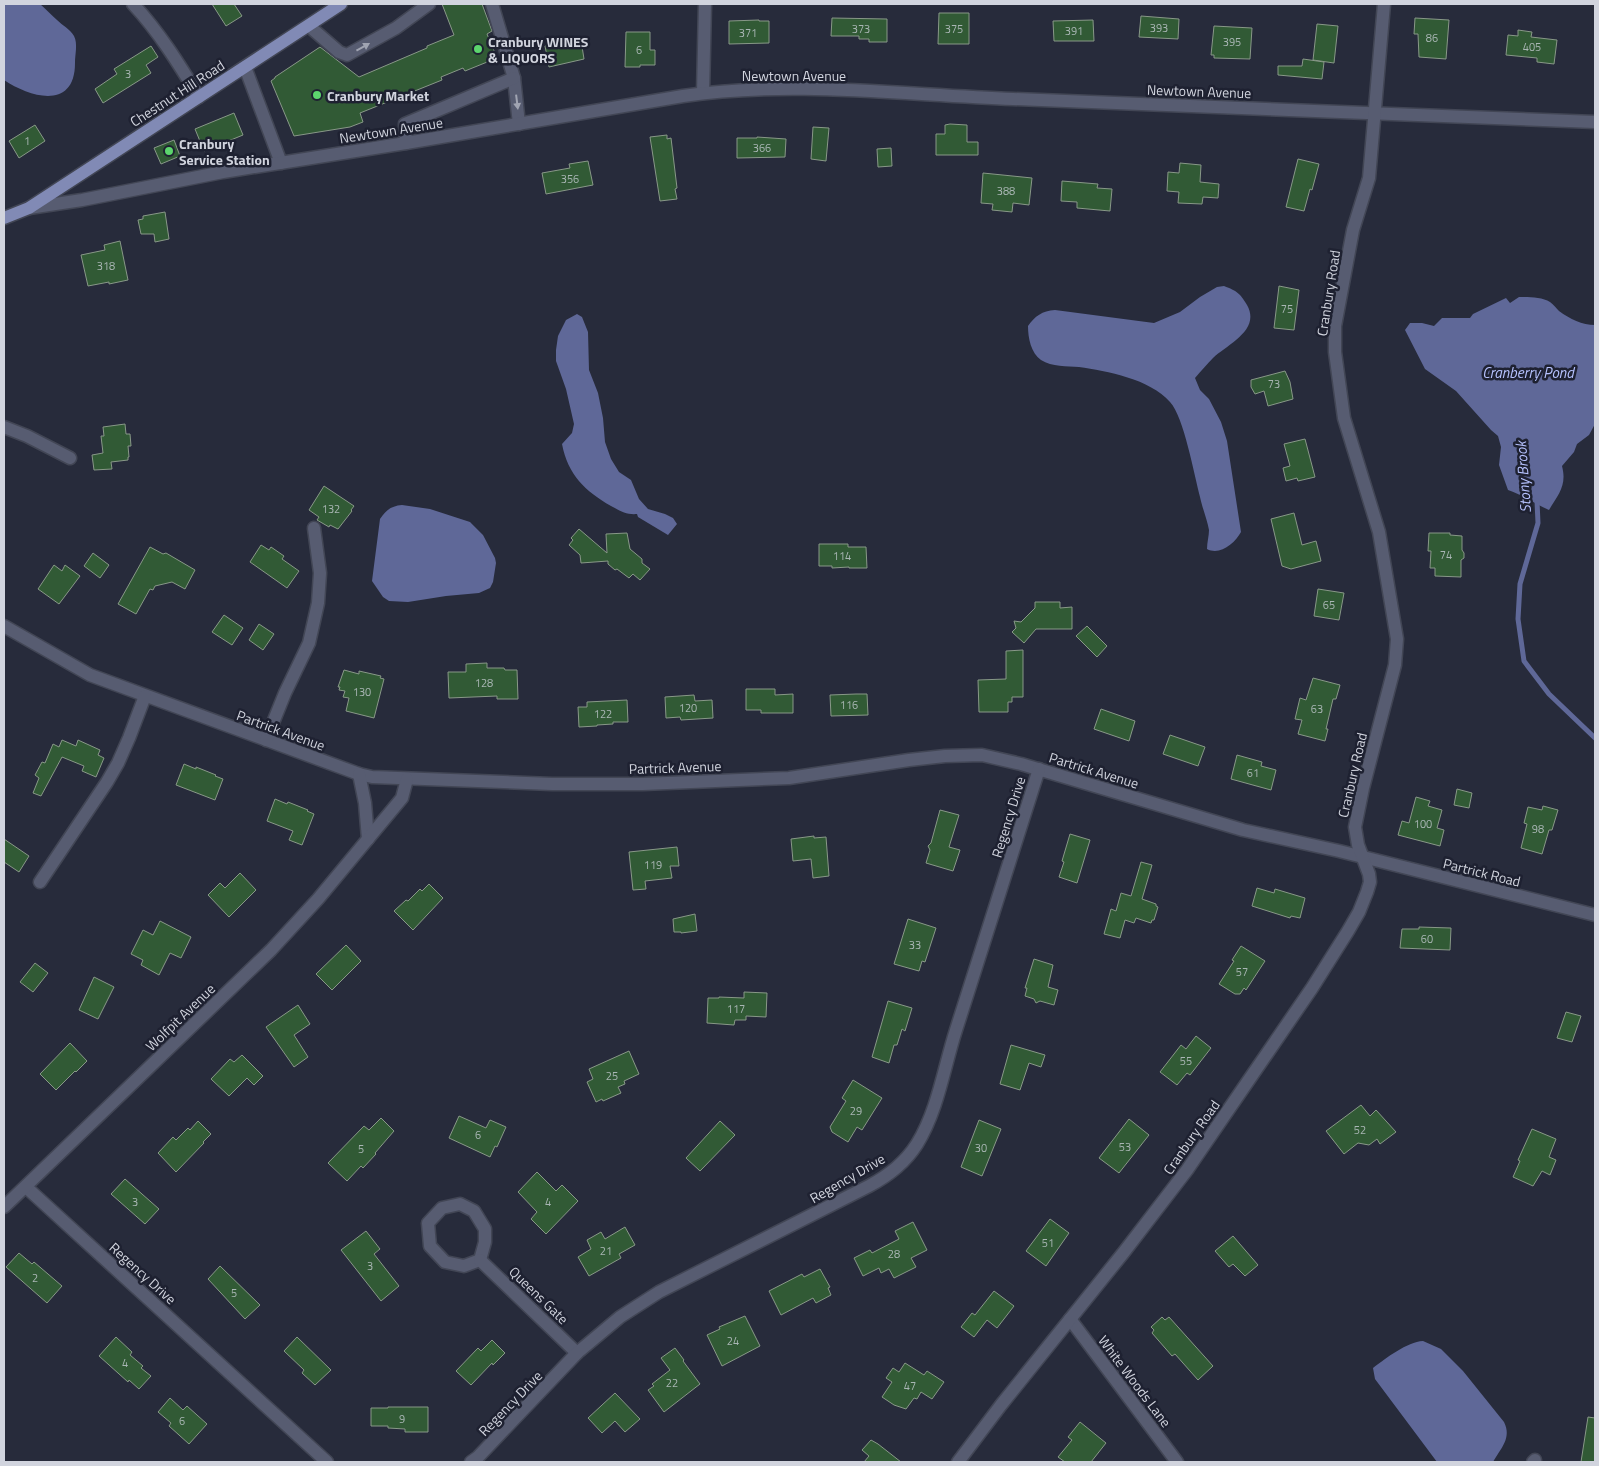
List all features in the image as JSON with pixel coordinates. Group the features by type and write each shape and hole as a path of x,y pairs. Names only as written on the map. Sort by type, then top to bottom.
{"main road":[{"name":"Chestnut Hill Road","path":"29,208 341,4"},
{"name":"Newtown Avenue","path":"4,218 29,208"}],"street":[{"path":"134,4 167,47 199,97"},
{"path":"309,26 339,52 347,55 396,28 429,4"},
{"path":"492,4 514,78 519,124"},
{"path":"703,93 705,4"},
{"name":"Cranbury Road","path":"958,1462 1187,1170 1337,948 1359,912 1370,882 1369,874 1358,846 1355,827 1363,788 1396,665 1397,639 1379,532 1344,418 1335,352 1335,326 1353,230 1369,178 1384,4"},
{"path":"245,67 282,163"},
{"path":"406,143 405,124 514,78"},
{"name":"Newtown Avenue","path":"29,208 82,200 223,172 703,93 748,89 806,88 1001,99 1595,122"},
{"path":"4,426 70,458"},
{"path":"266,740 285,693 309,643 318,603 320,573 314,528"},
{"name":"Partrick Avenue","path":"4,626 90,675 359,774 372,777 592,785 750,780 790,778 910,760 982,755 1039,769 1243,830 1362,857"},
{"path":"40,882 118,763 130,738 145,696"},
{"name":"Regency Drive","path":"471,1462 478,1457 577,1353 608,1326 639,1304 659,1292 885,1178 907,1156 916,1145 933,1109 948,1054 1039,769"},
{"path":"359,774 365,803 368,839"},
{"name":"Wolfpit Avenue","path":"4,1207 271,950 350,862 402,798 407,779"},
{"name":"Partrick Road","path":"1362,857 1595,915"},
{"name":"Regency Drive","path":"26,1187 327,1462"},
{"path":"460,1204 474,1211 485,1229 485,1242 480,1260 464,1266 445,1262 430,1246 428,1223 442,1208 460,1204"},
{"name":"Queens Gate","path":"480,1260 577,1353"},
{"name":"White Woods Lane","path":"1070,1319 1177,1462"}],"water":[{"path":"4,4 40,4 74,36 76,49 73,78 68,88 60,94 50,96 26,92 4,80"},
{"path":"1224,286 1238,293 1242,298 1250,314 1250,322 1241,336 1213,358 1195,378 1200,390 1209,399 1221,422 1227,441 1241,532 1227,547 1222,550 1212,551 1207,549 1209,530 1192,461 1180,420 1170,402 1151,387 1128,377 1079,367 1055,365 1041,360 1031,345 1028,326 1039,315 1055,310 1154,323 1180,312 1200,297 1217,287"},
{"name":"Cranberry Pond","path":"1519,297 1547,300 1572,319 1581,323 1595,325 1595,424 1589,435 1577,444 1574,452 1562,466 1563,484 1549,510 1508,490 1499,465 1501,447 1498,436 1456,391 1425,369 1405,330 1410,323 1434,326 1442,318 1470,318 1473,314 1506,298 1510,303"},
{"path":"577,314 582,317 588,332 589,370 598,393 605,442 611,459 619,472 631,480 639,499 648,509 673,518 677,524 668,535 638,517 637,514 621,511 593,494 579,481 569,465 562,444 572,433 574,424 566,389 556,361 556,350 558,336 566,320"},
{"path":"402,505 430,509 470,522 483,535 495,558 493,582 490,588 479,593 408,602 389,601 383,597 372,581 380,519 389,509"},
{"path":"1423,1341 1441,1349 1463,1371 1504,1422 1507,1433 1506,1438 1493,1462 1437,1462 1375,1379 1373,1368 1404,1347"}],"building":[{"path":"212,4 234,4 242,16 226,26"},
{"path":"442,4 482,4 492,31 487,34 497,58 465,71 463,68 441,77 442,80 360,113 363,122 350,127 294,136 271,81 275,77 320,47 359,77 427,48 427,46 454,35"},
{"path":"939,13 969,13 969,44 938,44"},
{"path":"1141,16 1179,19 1178,39 1139,37"},
{"path":"832,18 887,19 887,42 869,42 869,39 859,39 859,36 831,36"},
{"path":"1415,18 1449,20 1446,59 1419,57 1418,34 1414,34"},
{"path":"1093,20 1094,41 1054,41 1053,21"},
{"path":"729,21 769,21 769,43 729,44"},
{"path":"1317,24 1338,26 1334,63 1313,60"},
{"path":"1214,26 1252,28 1250,59 1214,58 1214,55 1211,55"},
{"path":"1518,30 1532,32 1531,37 1557,40 1554,64 1537,62 1537,58 1506,55 1508,35 1518,36"},
{"path":"626,32 650,32 650,50 655,50 655,65 625,67"},
{"path":"581,40 584,59 549,67 545,46"},
{"path":"151,46 158,57 146,65 151,73 103,103 95,89 117,74 114,69"},
{"path":"1303,59 1324,62 1322,79 1278,75 1278,66 1302,66"},
{"path":"234,113 243,135 204,151 195,129"},
{"path":"35,125 45,141 19,158 9,141"},
{"path":"945,125 967,125 967,142 978,142 978,155 936,155 936,134 945,134"},
{"path":"813,127 829,128 826,161 811,159"},
{"path":"667,135 667,139 671,138 677,199 660,201 650,137"},
{"path":"737,138 786,139 785,157 737,158"},
{"path":"174,140 180,156 161,164 154,148"},
{"path":"891,148 892,166 878,167 877,149"},
{"path":"1298,159 1319,164 1304,211 1286,207"},
{"path":"588,161 593,185 546,194 542,173 570,168 569,164"},
{"path":"1180,163 1201,165 1200,182 1219,184 1218,198 1203,197 1202,204 1178,203 1179,192 1167,191 1168,172 1179,173"},
{"path":"983,173 1032,178 1029,205 1013,203 1012,212 992,210 993,204 981,203"},
{"path":"1062,181 1098,184 1097,188 1112,189 1110,211 1077,208 1077,202 1061,201"},
{"path":"165,212 169,239 155,242 154,234 141,234 138,220 143,219 143,216"},
{"path":"120,241 128,280 88,286 81,255 105,250 104,245"},
{"path":"1279,286 1299,290 1294,330 1274,328"},
{"path":"1285,371 1290,382 1293,399 1268,406 1264,391 1255,394 1251,387 1251,380"},
{"path":"125,424 126,434 130,434 131,446 128,446 128,460 111,462 112,469 94,470 92,455 103,453 101,436 104,436 103,427"},
{"path":"1305,439 1315,477 1298,481 1297,478 1286,481 1283,468 1290,466 1284,444"},
{"path":"324,486 354,506 338,529 330,525 329,527 317,520 319,517 309,510"},
{"path":"1294,513 1302,545 1316,541 1321,561 1291,569 1282,566 1271,519"},
{"path":"579,529 607,553 606,534 627,533 630,549 650,569 640,580 633,574 629,578 617,569 615,570 608,564 608,561 581,563 580,555 569,545 573,540 571,538"},
{"path":"1429,533 1450,533 1450,535 1462,536 1464,558 1461,560 1461,577 1435,576 1435,568 1430,568 1431,551 1428,551"},
{"path":"819,544 848,544 848,547 866,547 867,568 819,566"},
{"path":"261,545 269,550 271,547 284,556 282,559 299,571 287,588 250,562"},
{"path":"150,547 163,554 166,553 195,570 185,589 172,582 155,586 153,590 150,589 136,614 118,604"},
{"path":"93,553 109,565 100,578 84,566"},
{"path":"54,565 62,571 65,565 80,576 59,604 38,589"},
{"path":"1318,589 1344,593 1339,620 1314,616"},
{"path":"1035,602 1060,602 1060,608 1072,607 1072,629 1036,629 1024,643 1012,632 1016,628 1014,621 1021,622 1035,608"},
{"path":"224,615 243,628 232,645 212,632"},
{"path":"259,624 274,634 263,650 249,640"},
{"path":"1087,626 1107,646 1097,657 1076,636"},
{"path":"1023,650 1023,697 1012,697 1012,702 1008,702 1008,712 979,712 978,680 1006,679 1006,651"},
{"path":"487,663 487,668 517,670 518,699 497,699 497,696 449,698 448,672 466,672 466,664"},
{"path":"344,670 359,674 359,671 381,676 380,678 384,679 374,718 346,711 349,698 343,697 345,691 339,690 340,687 338,687"},
{"path":"1313,678 1340,685 1336,699 1333,699 1325,741 1298,734 1302,720 1295,719 1300,698 1306,700"},
{"path":"746,689 775,689 775,695 793,694 793,713 761,713 761,710 746,710"},
{"path":"867,694 868,715 831,716 830,695"},
{"path":"694,695 695,701 712,700 713,718 681,720 680,717 666,718 665,697"},
{"path":"627,700 628,722 613,722 613,724 579,727 578,707 587,707 587,702"},
{"path":"1101,709 1135,721 1129,741 1094,729"},
{"path":"1170,735 1205,747 1198,766 1163,754"},
{"path":"62,740 76,746 78,740 100,750 98,755 104,758 96,777 82,771 84,766 62,757 41,796 33,793 39,778 35,775 42,762 45,763 53,744 59,747"},
{"path":"1237,755 1262,762 1261,766 1276,770 1271,790 1231,779"},
{"path":"184,764 196,769 196,767 223,779 215,800 176,785"},
{"path":"1457,789 1472,793 1469,808 1454,805"},
{"path":"1416,797 1430,801 1428,806 1442,810 1437,828 1444,830 1440,846 1398,835 1402,821 1409,823"},
{"path":"275,799 287,804 288,802 314,814 302,845 289,840 293,831 267,821"},
{"path":"1543,806 1558,810 1552,830 1549,830 1542,854 1521,848 1527,824 1524,823 1528,807 1542,810"},
{"path":"940,810 959,815 949,847 960,850 953,871 926,863 930,850 928,846 931,843"},
{"path":"1070,834 1090,840 1077,883 1059,877"},
{"path":"814,836 814,838 826,837 829,876 813,878 811,859 793,861 791,839"},
{"path":"4,839 29,856 19,872 4,862"},
{"path":"677,847 679,866 670,866 672,878 645,881 646,889 633,890 629,852"},
{"path":"1141,862 1152,865 1142,899 1156,904 1158,907 1154,920 1151,923 1136,918 1134,923 1125,920 1120,938 1104,934 1111,909 1116,911 1121,893 1131,896"},
{"path":"240,873 256,890 229,917 208,895 220,883 225,888"},
{"path":"429,884 443,898 413,930 394,911 420,889 422,891"},
{"path":"1257,888 1274,893 1275,889 1305,898 1300,918 1291,916 1290,918 1252,906"},
{"path":"695,914 697,931 674,932 673,919"},
{"path":"908,919 936,928 925,962 922,961 919,971 894,964"},
{"path":"160,921 191,937 181,958 170,953 159,975 141,965 143,960 131,954 143,930 153,935"},
{"path":"1419,927 1451,928 1450,950 1400,948 1402,929 1419,929"},
{"path":"346,945 361,961 332,990 316,974"},
{"path":"1241,946 1265,961 1246,990 1244,988 1240,994 1235,994 1219,984"},
{"path":"1034,959 1053,965 1048,987 1058,990 1054,1005 1040,1001 1036,1003 1034,999 1025,996 1027,988 1025,988"},
{"path":"35,963 48,973 33,992 20,982"},
{"path":"94,977 114,987 98,1019 79,1010"},
{"path":"744,992 767,993 766,1017 746,1016 746,1020 735,1020 734,1025 707,1023 708,998 744,998"},
{"path":"888,1001 912,1008 905,1031 902,1029 897,1045 894,1045 889,1063 872,1057"},
{"path":"298,1005 310,1024 294,1035 308,1057 294,1067 266,1027"},
{"path":"1566,1012 1581,1016 1572,1042 1557,1038"},
{"path":"1196,1036 1211,1048 1190,1075 1187,1073 1177,1085 1160,1072 1181,1045 1186,1049"},
{"path":"70,1043 87,1061 56,1090 40,1074"},
{"path":"1011,1045 1045,1055 1041,1067 1029,1063 1020,1090 1000,1084"},
{"path":"629,1051 639,1074 624,1081 625,1084 618,1087 621,1093 596,1102 587,1082 593,1079 589,1069"},
{"path":"242,1055 263,1076 254,1085 247,1078 229,1096 211,1079 230,1059 234,1062"},
{"path":"853,1080 882,1098 862,1130 857,1127 848,1142 832,1132 830,1127 846,1101 842,1098"},
{"path":"1361,1105 1370,1116 1376,1110 1396,1132 1380,1144 1377,1139 1369,1145 1358,1143 1344,1154 1326,1131"},
{"path":"459,1116 486,1128 490,1120 506,1127 490,1157 449,1138"},
{"path":"381,1118 394,1131 363,1168 361,1166 347,1181 328,1163 364,1126 369,1130"},
{"path":"1129,1119 1149,1135 1119,1173 1099,1158"},
{"path":"979,1120 1001,1129 982,1176 961,1167"},
{"path":"198,1121 211,1134 176,1172 158,1153 173,1137 176,1140 188,1128 190,1130"},
{"path":"720,1121 735,1135 700,1171 686,1158"},
{"path":"1532,1129 1556,1139 1549,1157 1556,1160 1550,1175 1542,1171 1533,1186 1513,1177 1520,1161 1518,1160"},
{"path":"537,1172 556,1191 562,1185 578,1201 546,1234 531,1219 537,1212 518,1192"},
{"path":"125,1179 159,1209 145,1224 111,1194"},
{"path":"1050,1219 1069,1233 1046,1266 1026,1251"},
{"path":"913,1222 927,1250 911,1258 916,1267 894,1278 889,1269 881,1273 879,1268 863,1276 854,1258 870,1250 872,1253 899,1239 895,1231"},
{"path":"625,1227 635,1245 619,1254 621,1258 589,1276 578,1257 591,1249 587,1240 601,1232 605,1239"},
{"path":"366,1231 380,1249 374,1254 399,1286 381,1301 341,1250"},
{"path":"1233,1236 1258,1265 1245,1276 1233,1264 1229,1267 1215,1251"},
{"path":"19,1253 32,1264 34,1262 62,1286 47,1303 6,1267"},
{"path":"220,1266 260,1305 245,1319 208,1279"},
{"path":"820,1269 830,1287 828,1288 831,1295 816,1303 813,1298 781,1315 769,1291 802,1274 804,1277"},
{"path":"994,1291 1014,1306 997,1328 987,1320 974,1337 961,1327 972,1313 975,1315"},
{"path":"745,1316 760,1346 722,1366 707,1335 720,1329 719,1327"},
{"path":"1162,1317 1165,1320 1169,1317 1213,1366 1198,1380 1175,1354 1172,1356 1152,1333 1154,1330 1151,1327"},
{"path":"116,1337 132,1352 130,1355 143,1366 141,1368 151,1376 139,1389 129,1380 128,1382 99,1356"},
{"path":"297,1337 331,1370 315,1385 302,1373 304,1370 284,1351"},
{"path":"492,1340 505,1353 493,1365 492,1363 471,1385 456,1371 478,1348 481,1351"},
{"path":"675,1348 700,1384 664,1412 648,1390 654,1386 652,1384 670,1370 661,1358"},
{"path":"905,1363 924,1375 927,1371 944,1382 932,1399 921,1392 917,1399 914,1398 906,1409 894,1405 882,1397 892,1382 886,1378 893,1368 899,1372"},
{"path":"615,1393 640,1419 625,1432 615,1421 602,1433 588,1418"},
{"path":"170,1398 183,1410 187,1406 207,1424 189,1444 169,1426 171,1423 158,1412"},
{"path":"428,1407 428,1432 405,1432 405,1429 388,1428 388,1426 371,1426 371,1408"},
{"path":"1588,1417 1595,1418 1595,1462 1581,1462"},
{"path":"1080,1422 1106,1443 1091,1462 1065,1462 1058,1457 1072,1440 1068,1437"},
{"path":"871,1440 901,1462 864,1462 869,1456 862,1450"}],"waterway":[{"name":"Stony Brook","path":"1537,501 1538,523 1520,584 1518,619 1524,661 1549,694 1595,738"}],"place":[{"name":"Cranbury WINES & LIQUORS","path":"478,49"},
{"name":"Cranbury Market","path":"317,95"},
{"name":"Cranbury Service Station","path":"169,151"}]}
